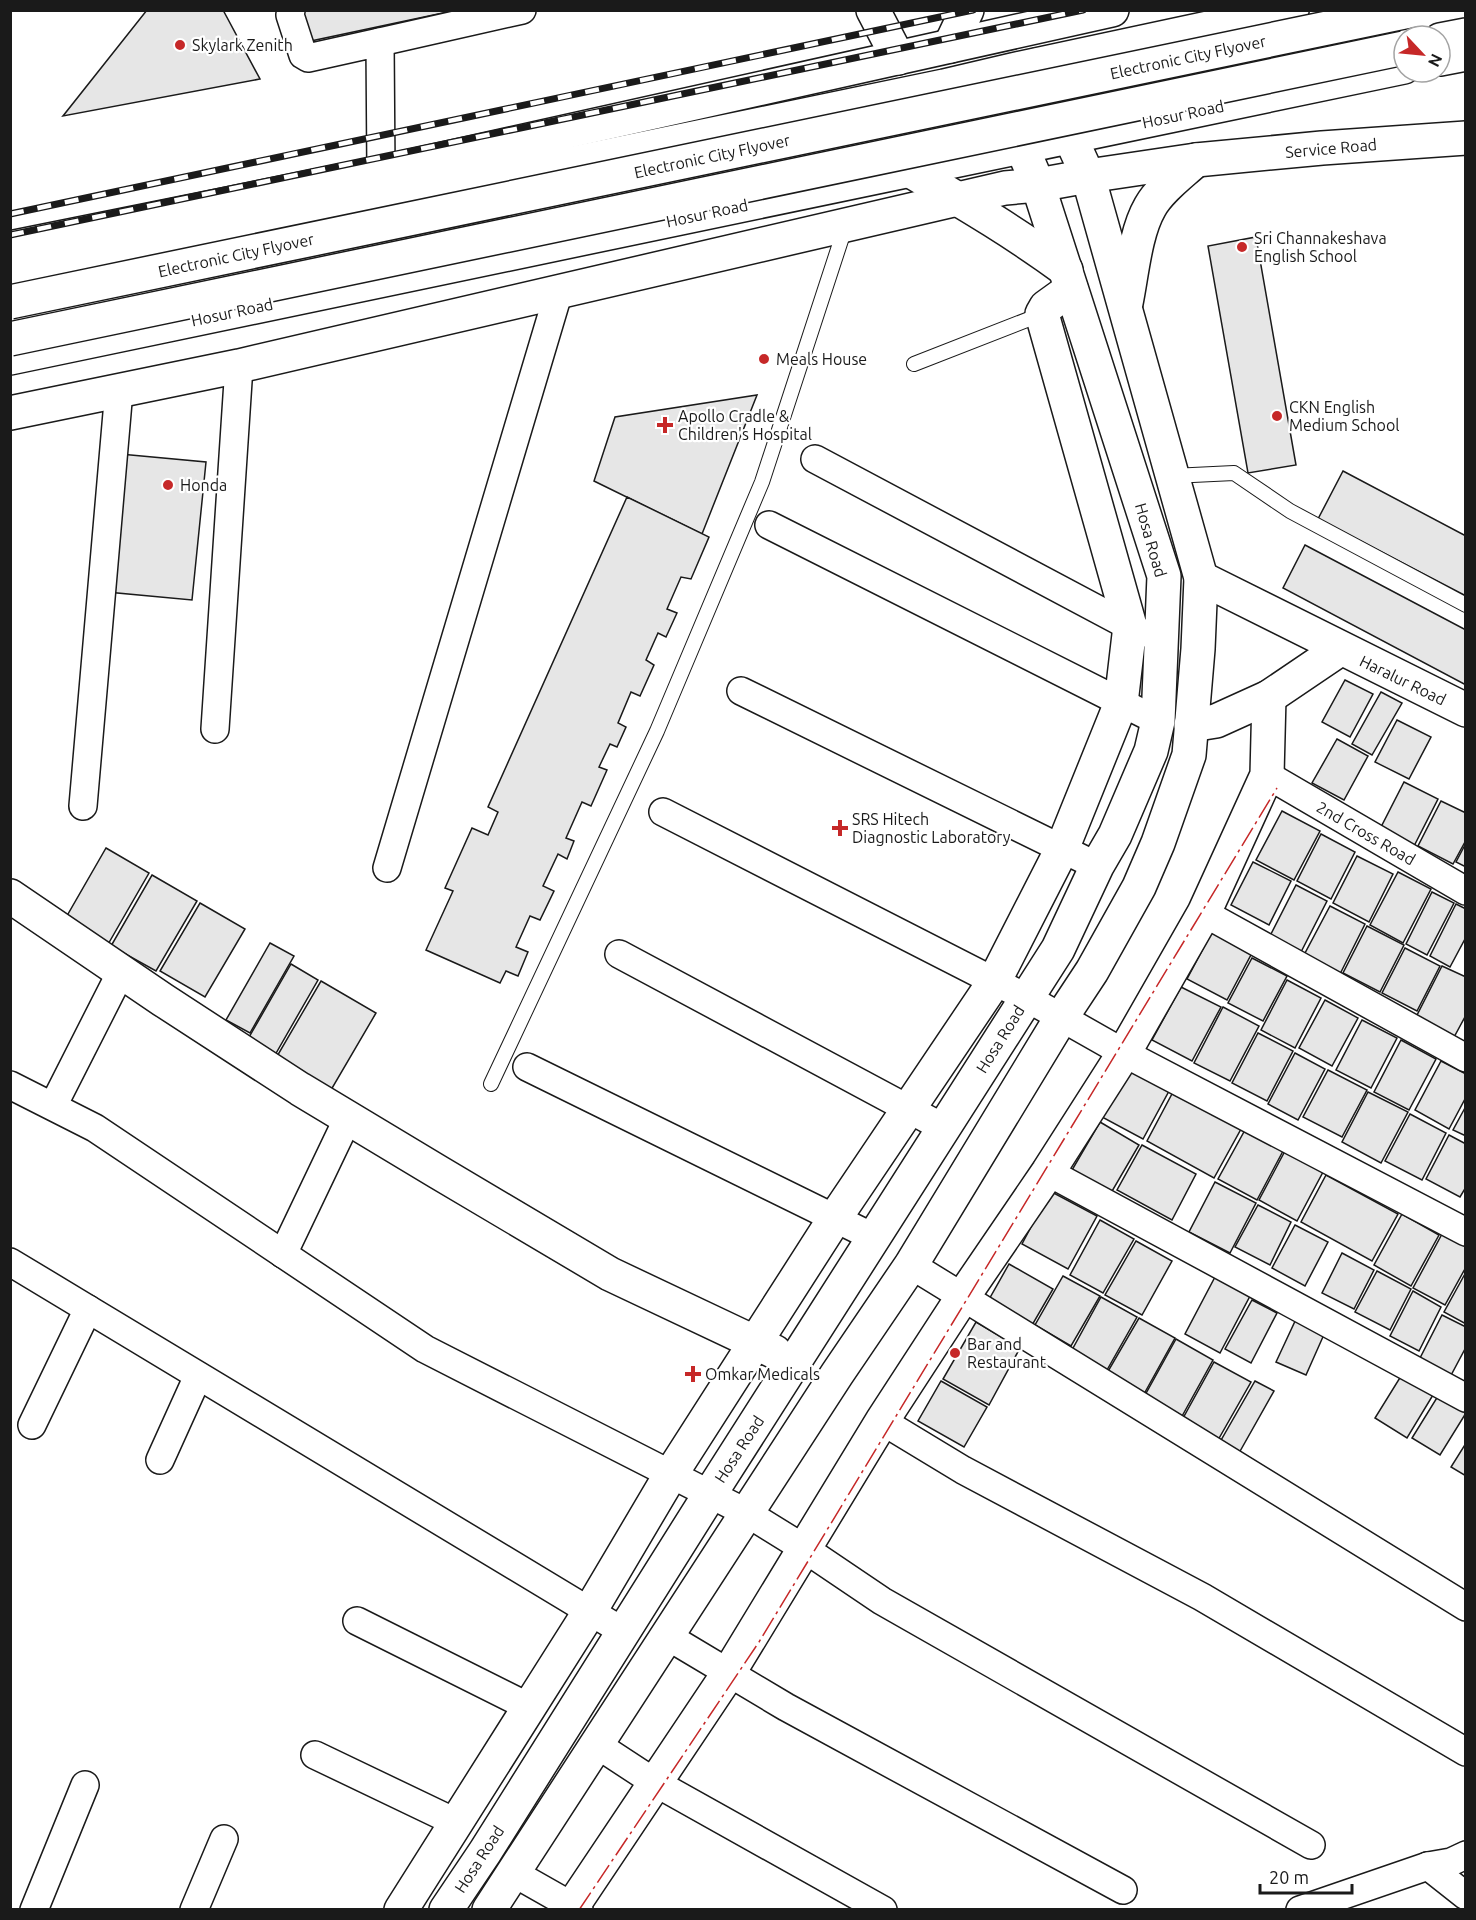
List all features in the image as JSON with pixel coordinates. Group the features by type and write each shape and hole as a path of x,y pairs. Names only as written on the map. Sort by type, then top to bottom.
{"main road":[{"path":"873,10 898,58"},
{"path":"950,46 967,10"},
{"path":"10,248 381,173 1113,10"},
{"path":"10,280 995,86 1037,65 1292,10"},
{"name":"Electronic City Flyover","path":"10,302 995,86 1414,10"},
{"path":"10,339 1392,51"},
{"path":"489,1910 837,1374 911,1265 1092,971 1144,876 1189,755 1198,649 1201,578 1088,176 1037,65"},
{"name":"Hosur Road","path":"10,358 1392,70"},
{"name":"Hosa Road","path":"446,1910 1058,949 1097,866 1115,835 1151,751 1158,721 1164,576 1038,185 995,86"},
{"name":"Service Road","path":"119,390 239,366 1005,188 1038,185 1196,160 1466,138"},
{"path":"1125,308 1141,231 1150,207 1164,189 1196,160"},
{"path":"401,1910 590,1611 671,1474 835,1218 994,982 1062,849 1121,703 1130,626 1042,314 1068,280 1024,239 909,170"},
{"path":"10,413 119,390"},
{"name":"Haralur Road","path":"1201,578 1466,710"},
{"path":"1191,725 1216,722 1269,698 1340,649"},
{"path":"573,1908 654,1782 728,1674 882,1421 1048,1172 1124,1053 1204,913 1267,775 1269,698"},
{"path":"10,896 290,1083 610,1274 796,1362"}],"street":[{"path":"291,10 290,15 303,55 308,58 522,10"},
{"path":"380,42 381,173"},
{"path":"387,868 559,291"},
{"path":"215,729 239,366"},
{"path":"83,806 119,390"},
{"path":"815,459 1162,643"},
{"path":"769,525 1158,721"},
{"path":"741,690 1097,866"},
{"name":"2nd Cross Road","path":"1267,775 1466,891"},
{"path":"663,812 1027,998 1124,1053 1466,1232"},
{"path":"1204,913 1466,1058"},
{"path":"619,954 944,1128"},
{"path":"52,1106 121,972"},
{"path":"527,1066 875,1238"},
{"path":"10,1084 94,1128 425,1348 747,1513 882,1601 1311,1845"},
{"path":"283,1254 348,1118"},
{"path":"1048,1172 1466,1398"},
{"path":"10,1262 624,1632"},
{"path":"911,1265 1466,1607"},
{"path":"32,1425 88,1309"},
{"path":"160,1460 198,1376"},
{"path":"882,1421 963,1470 1202,1597 1466,1752"},
{"path":"357,1621 529,1707"},
{"path":"667,1636 728,1674 1123,1890"},
{"path":"596,1744 654,1782 883,1910"},
{"path":"315,1755 455,1822"},
{"path":"34,1910 85,1785"},
{"path":"194,1910 224,1839"},
{"path":"1310,1908 1428,1866 1450,1862 1466,1855"},
{"path":"1428,1866 1466,1896"},
{"path":"512,1872 573,1908"}],"lane":[{"path":"491,1084 657,731 762,482 846,226"},
{"path":"914,364 1042,314"},
{"path":"1172,476 1233,473 1290,511 1466,604"}],"building":[{"name":"Skylark Zenith","path":"147,10 223,10 260,79 63,116"},
{"path":"303,10 457,10 306,42"},
{"path":"1256,237 1296,465 1248,473 1208,246"},
{"path":"757,395 702,534 594,481 615,417"},
{"path":"120,454 206,462 192,600 107,592"},
{"path":"1343,471 1466,536 1466,596 1318,519"},
{"path":"627,497 709,537 691,579 681,577 667,609 677,613 666,637 658,633 646,660 654,665 640,696 631,692 618,723 626,727 617,747 610,744 599,767 607,770 591,806 582,802 566,838 574,841 567,859 558,854 543,886 554,891 540,920 530,916 516,947 528,952 518,976 506,971 500,983 426,950 453,891 445,888 472,828 488,835 498,812 488,807"},
{"path":"1305,545 1466,630 1466,685 1283,588"},
{"path":"1345,680 1373,694 1350,737 1322,722"},
{"path":"1381,692 1402,703 1372,755 1352,744"},
{"path":"1397,720 1431,737 1409,779 1375,762"},
{"path":"1337,739 1368,756 1344,800 1312,783"},
{"path":"1404,782 1438,799 1413,848 1379,831"},
{"path":"1441,801 1466,813 1466,840 1453,864 1418,846"},
{"path":"1282,811 1320,831 1294,880 1256,860"},
{"path":"1321,834 1355,852 1331,899 1297,881"},
{"path":"1466,843 1466,867 1456,862"},
{"path":"106,848 149,873 107,946 64,921"},
{"path":"1357,856 1393,874 1369,922 1333,903"},
{"path":"1253,862 1291,881 1269,925 1231,905"},
{"path":"1398,872 1431,889 1403,943 1370,925"},
{"path":"152,875 197,901 156,971 111,946"},
{"path":"1296,885 1327,901 1301,952 1270,936"},
{"path":"1432,892 1454,903 1427,955 1406,944"},
{"path":"200,903 245,929 205,997 160,971"},
{"path":"1456,904 1466,909 1466,937 1450,967 1430,956"},
{"path":"1330,906 1365,924 1340,974 1304,955"},
{"path":"1367,926 1404,945 1380,992 1343,973"},
{"path":"1213,930 1253,951 1227,1000 1187,979"},
{"path":"270,943 294,956 250,1033 226,1020"},
{"path":"1405,948 1440,966 1417,1011 1382,993"},
{"path":"1252,958 1287,976 1263,1021 1228,1003"},
{"path":"291,964 318,980 275,1055 248,1039"},
{"path":"1442,966 1466,977 1466,1015 1453,1039 1415,1019"},
{"path":"1287,980 1321,998 1295,1048 1261,1030"},
{"path":"321,981 376,1013 331,1090 276,1058"},
{"path":"1181,987 1221,1007 1192,1061 1152,1040"},
{"path":"1325,1000 1358,1018 1332,1066 1299,1048"},
{"path":"1223,1007 1259,1026 1230,1081 1194,1063"},
{"path":"1362,1020 1397,1038 1371,1088 1336,1070"},
{"path":"1258,1033 1293,1051 1267,1101 1232,1083"},
{"path":"1401,1040 1436,1059 1409,1110 1374,1092"},
{"path":"1295,1053 1325,1069 1298,1120 1268,1104"},
{"path":"1441,1061 1466,1074 1466,1097 1449,1129 1415,1110"},
{"path":"1128,1069 1169,1091 1143,1139 1102,1117"},
{"path":"1328,1070 1367,1090 1342,1137 1303,1117"},
{"path":"1173,1092 1241,1129 1214,1178 1147,1141"},
{"path":"1368,1092 1408,1112 1381,1163 1342,1142"},
{"path":"1466,1106 1466,1136 1453,1130"},
{"path":"1410,1114 1446,1133 1422,1180 1385,1161"},
{"path":"1100,1122 1139,1145 1111,1193 1072,1170"},
{"path":"1245,1130 1283,1151 1257,1200 1218,1179"},
{"path":"1449,1135 1466,1144 1466,1187 1460,1197 1426,1179"},
{"path":"1142,1145 1196,1174 1172,1220 1117,1190"},
{"path":"1285,1151 1323,1172 1297,1221 1259,1200"},
{"path":"1326,1175 1398,1214 1372,1261 1301,1222"},
{"path":"1215,1182 1256,1203 1230,1253 1189,1232"},
{"path":"1050,1191 1097,1216 1068,1269 1022,1244"},
{"path":"1258,1205 1291,1222 1270,1265 1235,1247"},
{"path":"1402,1214 1439,1235 1411,1286 1374,1265"},
{"path":"1100,1220 1134,1239 1103,1293 1070,1275"},
{"path":"1295,1225 1328,1242 1305,1286 1272,1268"},
{"path":"1442,1234 1466,1247 1466,1267 1445,1305 1413,1288"},
{"path":"1136,1241 1172,1261 1142,1315 1105,1295"},
{"path":"1342,1253 1374,1270 1354,1309 1322,1293"},
{"path":"1009,1264 1053,1289 1031,1327 987,1303"},
{"path":"1377,1271 1411,1289 1390,1330 1355,1312"},
{"path":"1466,1272 1466,1324 1444,1312"},
{"path":"1063,1276 1100,1296 1071,1346 1035,1325"},
{"path":"1215,1277 1250,1296 1220,1353 1185,1334"},
{"path":"1413,1291 1441,1307 1419,1351 1390,1336"},
{"path":"1101,1297 1137,1317 1107,1370 1072,1350"},
{"path":"1252,1300 1277,1313 1251,1363 1225,1349"},
{"path":"1442,1315 1466,1327 1466,1347 1449,1379 1418,1362"},
{"path":"1297,1317 1326,1330 1306,1375 1276,1362"},
{"path":"1139,1318 1175,1338 1144,1394 1107,1373"},
{"path":"976,1322 1020,1348 989,1405 943,1379"},
{"path":"1176,1339 1213,1360 1181,1418 1144,1397"},
{"path":"1214,1362 1251,1382 1218,1440 1182,1420"},
{"path":"1401,1376 1433,1395 1407,1438 1375,1418"},
{"path":"941,1381 987,1407 964,1447 918,1421"},
{"path":"1255,1381 1274,1391 1239,1453 1220,1442"},
{"path":"1438,1396 1466,1413 1440,1455 1412,1438"},
{"path":"1466,1443 1466,1476 1451,1467"}],"railway":[{"path":"10,214 973,10"},
{"path":"10,235 1083,10"}],"power":[{"path":"579,1910 759,1642 1277,788"}],"place":[{"name":"Skylark Zenith","path":"180,45"},
{"name":"Sri Channakeshava English School","path":"1242,247"},
{"name":"Meals House","path":"764,359"},
{"name":"CKN English Medium School","path":"1277,416"},
{"name":"Apollo Cradle & Children's Hospital","path":"665,425"},
{"name":"Honda","path":"168,485"},
{"name":"SRS Hitech Diagnostic Laboratory","path":"840,828"},
{"name":"Bar and Restaurant","path":"955,1353"},
{"name":"Omkar Medicals","path":"693,1374"}]}
